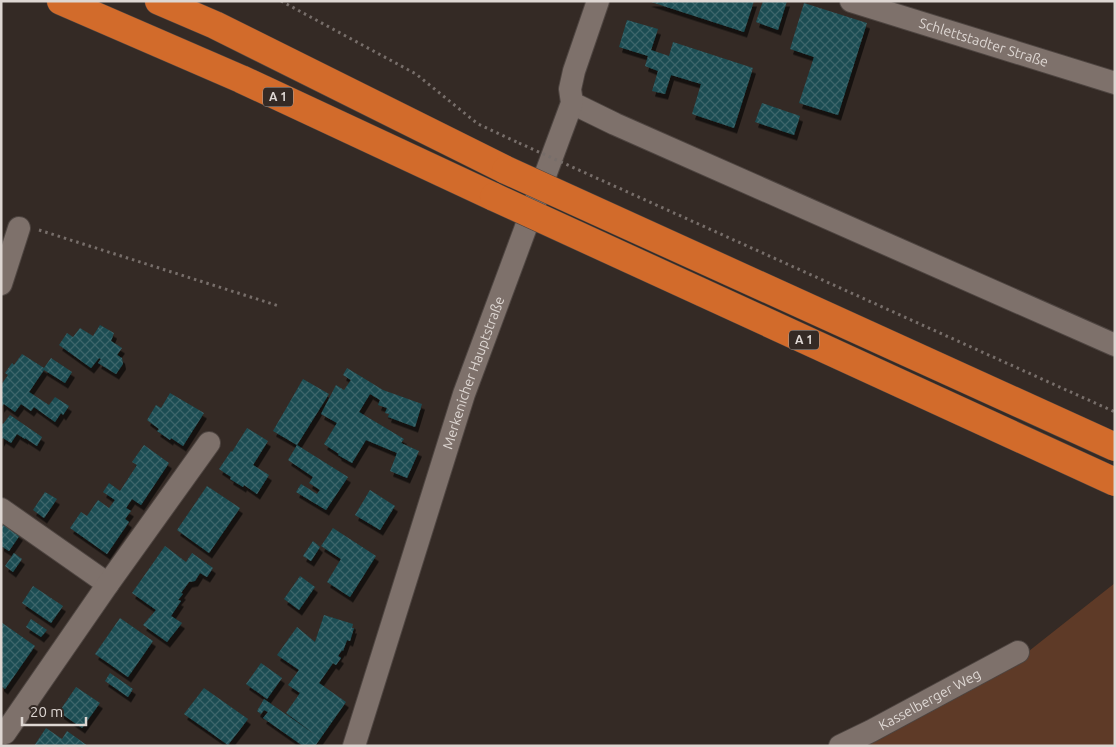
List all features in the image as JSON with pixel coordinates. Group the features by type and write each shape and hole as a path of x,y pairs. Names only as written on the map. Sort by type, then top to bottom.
{"highway":[{"name":"A 1","path":"61,1 241,79 494,198 1115,482"},
{"name":"A 1","path":"159,1 215,25 506,170 1115,447"}],"street":[{"name":"Merkenicher Hauptstraße","path":"354,746 464,394 572,102 570,90 574,71 598,1"},
{"name":"Schlettstadter Straße","path":"851,1 1115,83"},
{"path":"572,102 624,128 1115,345"},
{"path":"1,284 19,228"},
{"path":"5,733 209,443"},
{"path":"1,509 108,584"},
{"name":"Kasselberger Weg","path":"840,746 1018,652"}],"path":[{"path":"281,1 416,74 478,124 1115,412"},
{"path":"19,228 43,230 279,306"}],"shaded area":[{"path":"1115,583 1115,746 852,746 1005,670"}],"building":[{"path":"648,1 754,1 744,32"},
{"path":"763,1 787,1 778,30 756,22"},
{"path":"804,3 867,23 838,115 799,103 814,57 790,49"},
{"path":"627,20 658,29 651,50 669,56 673,42 753,68 734,128 692,114 701,84 671,75 665,94 652,91 658,71 645,66 648,56 619,47"},
{"path":"762,103 800,116 794,135 755,122"},
{"path":"100,325 114,333 111,341 122,348 117,355 122,358 123,364 116,374 98,363 101,359 99,358 91,368 59,345 67,333 73,337 80,328 93,336"},
{"path":"22,354 44,368 51,358 72,372 65,383 44,370 29,392 49,405 55,397 69,406 55,422 34,407 31,411 21,404 15,412 4,404 1,407 1,385 8,375 5,373"},
{"path":"347,368 383,390 422,404 415,427 388,417 389,414 385,413 387,408 378,405 380,400 370,394 359,412 404,439 401,443 419,451 407,478 390,471 397,453 366,440 352,463 324,444 337,423 321,414 336,385 344,390 351,380 343,375"},
{"path":"303,379 329,394 297,445 273,431"},
{"path":"170,393 204,413 183,446 157,431 159,429 147,420 156,405 161,408"},
{"path":"10,415 42,437 37,446 17,434 11,443 3,438 1,441 1,423 3,424"},
{"path":"247,428 268,441 253,465 269,475 257,494 244,485 243,487 230,479 231,477 219,469"},
{"path":"144,445 169,463 141,505 132,499 126,508 131,511 125,519 129,522 107,554 70,528 81,512 87,516 98,500 109,508 115,500 103,492 109,483 120,491 137,465 132,462"},
{"path":"297,445 348,477 326,510 296,492 301,484 317,494 320,490 309,483 313,477 288,460"},
{"path":"207,486 240,508 209,553 177,530"},
{"path":"370,490 395,506 380,530 355,515"},
{"path":"45,492 57,499 44,518 33,510"},
{"path":"4,524 20,535 9,551 1,546 1,528"},
{"path":"333,528 376,556 350,597 327,582 341,559 321,546"},
{"path":"313,541 320,547 311,561 303,556"},
{"path":"165,546 186,562 192,553 213,568 207,577 200,573 195,581 189,582 181,593 183,594 178,600 181,601 171,616 182,623 167,642 143,625 156,610 132,593"},
{"path":"14,553 22,559 13,572 5,566"},
{"path":"300,576 315,587 299,610 284,599"},
{"path":"33,586 63,606 51,623 22,603"},
{"path":"324,615 353,624 352,628 354,628 350,641 347,640 343,651 338,656 341,658 336,665 333,663 319,683 346,702 315,746 303,746 263,718 268,712 264,710 261,714 257,711 264,699 317,736 286,713 300,693 288,685 299,670 277,655 297,627 315,642"},
{"path":"120,618 153,641 128,677 95,654"},
{"path":"31,619 47,630 41,637 26,627"},
{"path":"1,622 35,646 5,689 1,686"},
{"path":"261,663 282,678 267,699 246,684"},
{"path":"110,673 133,689 128,697 105,681"},
{"path":"76,687 100,703 82,728 59,712"},
{"path":"204,688 248,719 228,745 184,714"},
{"path":"46,728 62,739 67,731 88,746 34,746"}]}
